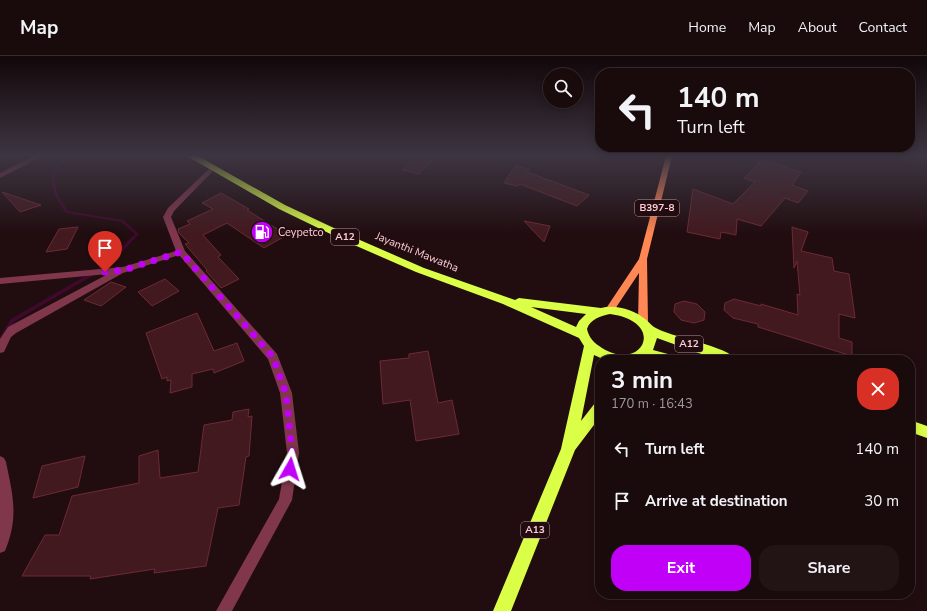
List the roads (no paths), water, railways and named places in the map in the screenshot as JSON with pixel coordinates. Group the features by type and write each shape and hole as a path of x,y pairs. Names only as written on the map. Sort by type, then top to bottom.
{"highway":[{"name":"Jayanthi Mawatha","path":"236,182 282,207 349,239 420,270 507,301 582,335"},
{"name":"Jayanthi Mawatha","path":"507,301 604,310"},
{"path":"604,355 590,346 582,335 582,327 585,320 591,314 604,310 628,313 645,326 650,338 649,346 640,355"},
{"name":"A12","path":"645,326 719,355"},
{"name":"A13","path":"502,611 568,449 590,346"},
{"name":"A13","path":"568,449 595,414"},
{"path":"915,428 927,432"}],"main road":[{"name":"B397-8","path":"645,326 643,259 663,182"},
{"name":"B397-8","path":"604,310 643,259"}],"street":[{"path":"199,182 171,210 167,217 181,252 273,357 286,394 292,453 285,500 224,611"},
{"path":"0,349 12,330 124,270 181,252"},
{"path":"0,281 124,270"},
{"path":"0,462 8,503 4,537 0,546"}],"waterway":[{"path":"0,341 13,320 106,266 137,234 122,221 67,212 58,197 53,182"}],"place":[{"name":"Ceypetco","path":"262,232"}]}
